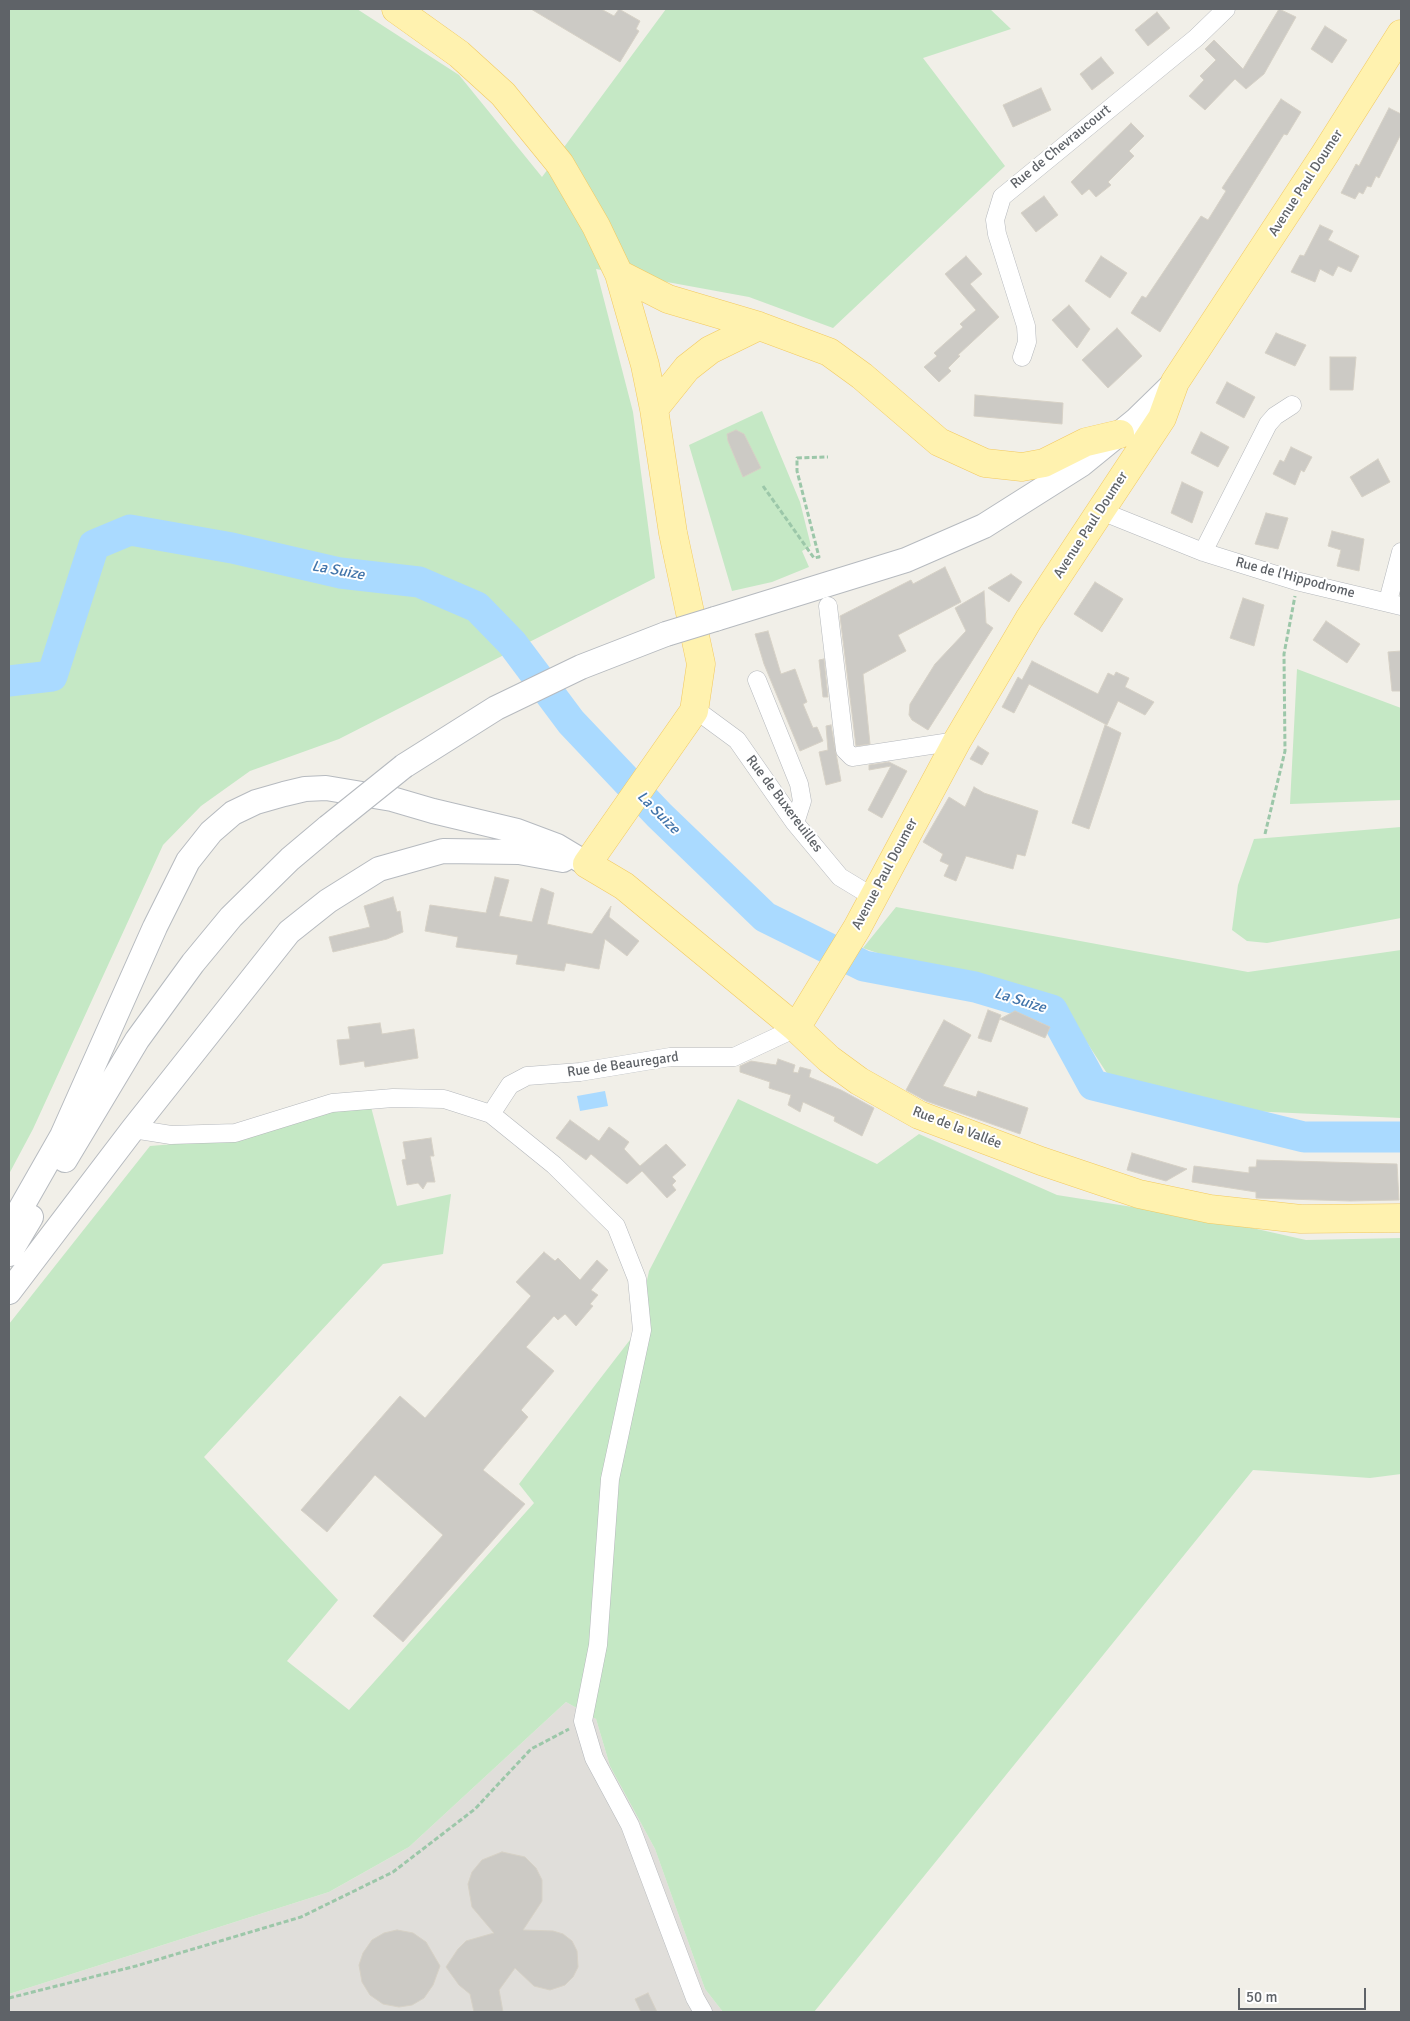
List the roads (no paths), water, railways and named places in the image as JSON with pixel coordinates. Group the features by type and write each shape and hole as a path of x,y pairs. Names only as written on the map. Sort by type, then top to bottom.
{"main road":[{"path":"396,9 460,54 503,94 532,127 580,197 619,274 645,365 654,409 673,533 701,664 694,711 587,864"},
{"name":"Avenue Paul Doumer","path":"796,1028 856,928 957,741 1029,619 1162,418 1175,382 1325,154 1401,34"},
{"path":"619,274 668,300 759,326 829,352 862,376 939,442 985,463 1022,467 1044,463 1086,442 1120,434"},
{"path":"654,409 687,368 702,356 710,350 759,326"},
{"path":"9,1254 137,1040 193,963 231,917 290,859 328,826 404,766 496,708 551,680 616,652 666,634 850,578 947,544 984,526 1066,474 1120,434 1175,382"},
{"path":"9,1229 62,1136 155,926 188,861 211,832 233,813 256,802 284,794 305,789 326,788 392,799 517,831 557,846 587,864"},
{"path":"9,1292 133,1129 290,932 328,901 379,869 443,850 520,852 587,864"},
{"name":"Rue de la Vallée","path":"587,864 624,886 796,1028 829,1059 858,1081 919,1116 1139,1194 1220,1210 1301,1218 1401,1218"}],"street":[{"name":"Rue de Chevraucourt","path":"1022,358 1027,342 1026,326 997,234 995,220 1002,197 1196,38 1226,9"},
{"path":"1203,552 1268,424 1275,416 1292,405"},
{"name":"Rue de l'Hippodrome","path":"1100,511 1203,552 1296,581 1395,603 1401,552"},
{"path":"828,606 845,750 852,757 957,741"},
{"path":"757,680 799,784 802,801 795,822"},
{"name":"Rue de Buxereuilles","path":"694,711 703,715 737,740 795,822 840,877 873,897"},
{"name":"Rue de Beauregard","path":"491,1114 510,1085 527,1076 580,1072 670,1057 734,1057 796,1028"},
{"path":"133,1129 171,1135 235,1133 332,1103 393,1098 444,1099 491,1114 554,1165 616,1226 637,1279 642,1330 610,1479 598,1645 583,1721 594,1758 630,1825 695,1998 703,2012"}],"water":[{"path":"605,1091 608,1106 580,1111 577,1096"}],"waterway":[{"name":"La Suize","path":"9,681 52,676 94,545 130,530 232,548 340,573 419,582 477,607 512,643 571,722 659,815 765,917 864,966 975,987 1052,1010 1093,1085 1304,1137 1401,1137"}]}
